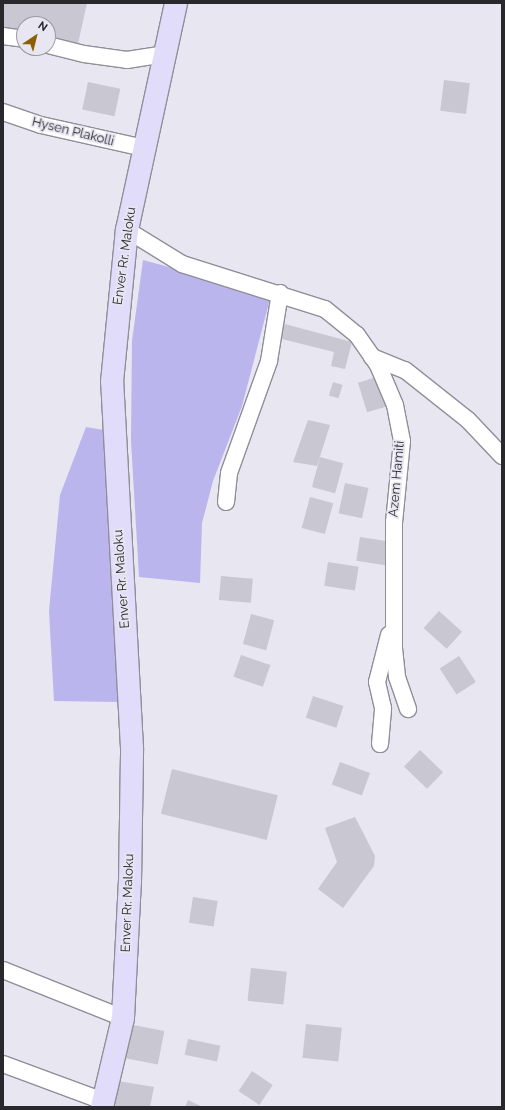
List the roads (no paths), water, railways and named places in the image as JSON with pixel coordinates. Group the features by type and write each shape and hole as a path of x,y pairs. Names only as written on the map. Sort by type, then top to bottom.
{"main road":[{"name":"Enver Rr. Maloku","path":"103,1104 122,1018 130,882 132,748 112,382 127,230 176,3"}],"street":[{"path":"3,36 16,38"},
{"path":"56,47 84,54 127,60 165,54"},
{"name":"Hysen Plakolli","path":"3,112 47,127 144,148"},
{"name":"Azem Hamiti","path":"127,230 182,264 280,293 325,309 357,336 372,357 395,405 402,441 394,522 397,676 408,709"},
{"path":"226,502 229,473 270,361 280,293"},
{"path":"372,357 405,370 468,420 502,456"},
{"name":"Azem Hamiti","path":"380,744 383,708 377,682 396,608"},
{"path":"3,970 122,1018"},
{"path":"3,1064 103,1104"}]}
